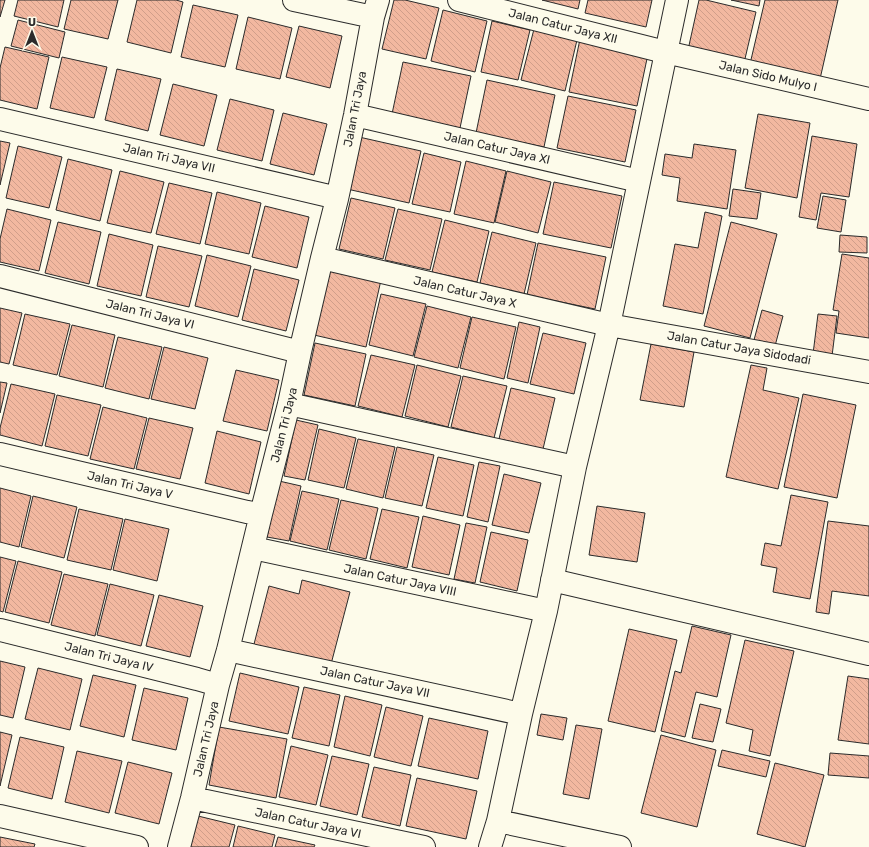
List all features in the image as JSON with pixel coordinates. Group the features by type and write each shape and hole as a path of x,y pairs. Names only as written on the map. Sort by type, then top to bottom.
{"street":[{"path":"294,0 375,9"},
{"name":"Jalan Catur Jaya XII","path":"459,0 666,52"},
{"path":"490,847 498,821 521,714 546,611 575,467 609,325 678,0"},
{"name":"Jalan Tri Jaya","path":"179,847 289,404 337,199 375,9"},
{"name":"Jalan Sido Mulyo I","path":"666,52 869,99"},
{"name":"Jalan Catur Jaya XI","path":"355,115 639,181"},
{"name":"Jalan Tri Jaya VII","path":"0,119 337,199"},
{"name":"Jalan Catur Jaya X","path":"322,258 609,325"},
{"name":"Jalan Tri Jaya VI","path":"0,276 300,352"},
{"name":"Jalan Catur Jaya Sidodadi","path":"609,325 869,372"},
{"path":"289,404 575,467"},
{"name":"Jalan Tri Jaya V","path":"0,454 261,514"},
{"name":"Jalan Catur Jaya VIII","path":"253,548 546,611"},
{"path":"552,580 869,654"},
{"name":"Jalan Tri Jaya IV","path":"0,630 218,685"},
{"name":"Jalan Catur Jaya VII","path":"228,650 521,714"},
{"name":"Jalan Catur Jaya VI","path":"192,798 424,847"},
{"path":"0,816 137,847"},
{"path":"498,821 620,847"}],"building":[{"path":"0,0 5,0 0,17"},
{"path":"18,0 64,0 58,27 14,16"},
{"path":"71,0 118,0 108,39 64,29"},
{"path":"137,0 176,0 183,2 171,53 127,42"},
{"path":"394,0 405,0 439,8 426,59 382,49"},
{"path":"542,0 580,0 578,9"},
{"path":"588,0 652,0 646,27 585,13"},
{"path":"699,0 706,0 756,12 744,63 688,50"},
{"path":"731,0 760,0 759,6"},
{"path":"765,0 838,0 820,79 750,64"},
{"path":"193,5 238,15 225,67 181,57"},
{"path":"443,10 487,21 475,72 431,61"},
{"path":"248,17 292,28 280,79 236,69"},
{"path":"18,20 65,32 59,58 11,46"},
{"path":"492,21 530,30 518,80 481,72"},
{"path":"299,26 342,36 330,88 286,77"},
{"path":"534,29 577,40 565,91 521,80"},
{"path":"580,39 648,54 637,106 569,92"},
{"path":"5,47 49,57 37,109 0,100 0,68"},
{"path":"62,57 107,67 94,118 50,108"},
{"path":"403,62 471,76 460,128 392,114"},
{"path":"117,69 161,79 148,131 105,120"},
{"path":"487,80 555,95 544,147 476,133"},
{"path":"173,84 217,95 204,146 160,135"},
{"path":"568,96 636,110 625,162 557,148"},
{"path":"230,99 274,110 262,161 217,150"},
{"path":"283,113 327,124 314,175 270,164"},
{"path":"758,114 810,123 797,198 745,188"},
{"path":"812,136 857,144 849,197 821,193 816,220 799,217"},
{"path":"359,137 421,151 409,203 347,189"},
{"path":"0,141 10,143 0,185"},
{"path":"694,144 736,150 727,209 677,201 680,178 662,175 665,154 692,158"},
{"path":"18,146 62,157 49,208 6,198"},
{"path":"424,153 461,162 450,212 412,204"},
{"path":"68,159 112,170 100,221 56,210"},
{"path":"466,161 506,171 494,223 454,214"},
{"path":"120,171 164,182 151,233 107,223"},
{"path":"507,171 551,182 538,233 495,222"},
{"path":"554,182 622,196 611,248 543,234"},
{"path":"169,183 212,193 200,244 156,234"},
{"path":"733,189 761,193 757,219 729,216"},
{"path":"217,192 261,203 249,254 205,244"},
{"path":"823,196 846,200 841,232 817,228"},
{"path":"351,198 395,208 383,259 339,249"},
{"path":"265,206 309,217 297,268 252,257"},
{"path":"7,209 51,220 39,271 0,262 0,239"},
{"path":"398,209 442,219 430,270 385,260"},
{"path":"705,212 722,216 703,314 663,306 675,244 698,248"},
{"path":"445,220 489,231 477,282 432,272"},
{"path":"58,222 101,232 89,284 45,273"},
{"path":"731,222 777,234 750,338 704,326"},
{"path":"492,232 536,243 524,294 480,283"},
{"path":"109,234 153,245 141,296 97,286"},
{"path":"840,235 867,237 867,253 839,252"},
{"path":"538,243 606,257 595,309 527,295"},
{"path":"158,246 202,256 189,307 146,297"},
{"path":"842,254 869,258 869,338 836,333 839,311 833,310"},
{"path":"207,255 251,266 238,317 195,306"},
{"path":"329,268 381,280 366,347 314,335"},
{"path":"254,269 299,280 286,331 242,320"},
{"path":"381,294 426,304 413,356 369,345"},
{"path":"427,306 471,317 458,368 414,357"},
{"path":"0,308 22,313 9,364 0,362"},
{"path":"762,310 783,316 775,346 754,340"},
{"path":"25,314 70,324 57,375 13,365"},
{"path":"818,314 837,316 832,356 813,354"},
{"path":"472,317 516,327 504,379 460,368"},
{"path":"519,322 540,327 528,383 507,378"},
{"path":"72,325 115,335 103,387 59,376"},
{"path":"543,333 586,343 574,394 530,384"},
{"path":"118,337 162,347 149,399 105,388"},
{"path":"315,343 366,354 355,406 304,395"},
{"path":"651,344 694,352 684,407 640,400"},
{"path":"164,347 208,358 195,409 151,399"},
{"path":"371,355 415,365 402,417 358,406"},
{"path":"417,365 461,376 448,427 405,416"},
{"path":"751,365 767,368 763,390 799,398 778,489 726,477"},
{"path":"236,370 279,380 267,431 223,421"},
{"path":"463,376 507,386 494,438 451,427"},
{"path":"0,382 7,383 0,413"},
{"path":"11,384 55,394 42,446 0,435 0,428"},
{"path":"511,388 555,398 543,449 499,439"},
{"path":"803,394 856,405 837,498 784,487"},
{"path":"57,395 101,405 88,456 45,446"},
{"path":"103,407 147,418 134,469 90,459"},
{"path":"149,418 193,428 180,479 136,469"},
{"path":"296,420 318,425 305,480 284,476"},
{"path":"319,429 356,438 344,488 308,480"},
{"path":"217,431 261,442 249,494 205,483"},
{"path":"358,439 395,447 383,498 346,489"},
{"path":"397,447 434,455 422,506 385,498"},
{"path":"438,457 474,465 463,516 426,508"},
{"path":"479,462 500,466 488,522 467,517"},
{"path":"504,474 541,483 529,533 492,525"},
{"path":"279,481 301,486 289,541 267,537"},
{"path":"0,488 31,496 19,547 0,542"},
{"path":"302,491 339,499 327,550 290,541"},
{"path":"791,495 828,502 810,599 773,592 777,568 761,565 765,543 781,546"},
{"path":"33,496 77,507 64,558 21,547"},
{"path":"341,500 378,508 366,559 329,550"},
{"path":"597,506 645,513 637,562 589,555"},
{"path":"79,509 123,519 111,570 67,560"},
{"path":"382,509 419,517 407,568 370,559"},
{"path":"423,516 460,525 449,575 412,567"},
{"path":"125,519 169,529 157,581 113,570"},
{"path":"828,521 869,526 869,596 832,591 829,614 816,612"},
{"path":"466,523 487,527 475,583 454,579"},
{"path":"491,532 528,540 517,591 480,582"},
{"path":"0,557 16,561 3,612 0,611"},
{"path":"18,561 62,572 49,623 5,612"},
{"path":"64,574 108,584 95,636 51,625"},
{"path":"302,580 350,592 330,668 253,648 269,586 299,594"},
{"path":"110,584 154,595 141,646 97,635"},
{"path":"159,595 203,606 190,657 146,646"},
{"path":"692,626 731,635 717,697 696,692 685,737 661,731 675,671 681,673"},
{"path":"629,629 677,640 655,732 608,721"},
{"path":"745,640 794,651 770,756 749,751 753,730 726,723"},
{"path":"0,661 25,667 13,718 0,715"},
{"path":"38,668 82,679 70,730 25,719"},
{"path":"240,673 299,687 288,734 229,721"},
{"path":"93,675 136,685 124,737 80,726"},
{"path":"848,676 869,679 869,744 838,740"},
{"path":"304,687 340,695 329,746 292,738"},
{"path":"144,688 188,698 176,750 132,740"},
{"path":"345,696 382,705 370,756 334,747"},
{"path":"700,704 721,709 713,742 692,738"},
{"path":"386,707 423,716 411,766 374,757"},
{"path":"541,714 567,718 563,740 537,735"},
{"path":"429,718 488,731 478,779 418,766"},
{"path":"576,725 602,729 589,799 563,794"},
{"path":"219,727 287,739 276,798 209,785"},
{"path":"0,732 12,735 0,786"},
{"path":"661,735 716,750 697,827 641,813"},
{"path":"20,737 64,747 52,799 8,788"},
{"path":"291,746 328,755 316,805 279,797"},
{"path":"722,750 770,761 766,777 718,766"},
{"path":"77,751 122,761 109,813 65,802"},
{"path":"830,753 869,756 869,778 828,775"},
{"path":"332,756 369,764 357,815 320,806"},
{"path":"128,762 172,773 159,824 115,813"},
{"path":"775,763 824,775 805,847 757,834"},
{"path":"374,767 411,775 400,826 362,817"},
{"path":"417,778 477,791 466,839 406,826"},
{"path":"198,816 235,825 229,847 190,847"},
{"path":"238,826 275,835 272,847 233,847"},
{"path":"0,837 35,844 34,847 0,847"},
{"path":"278,837 315,845 314,847 275,847"}]}
